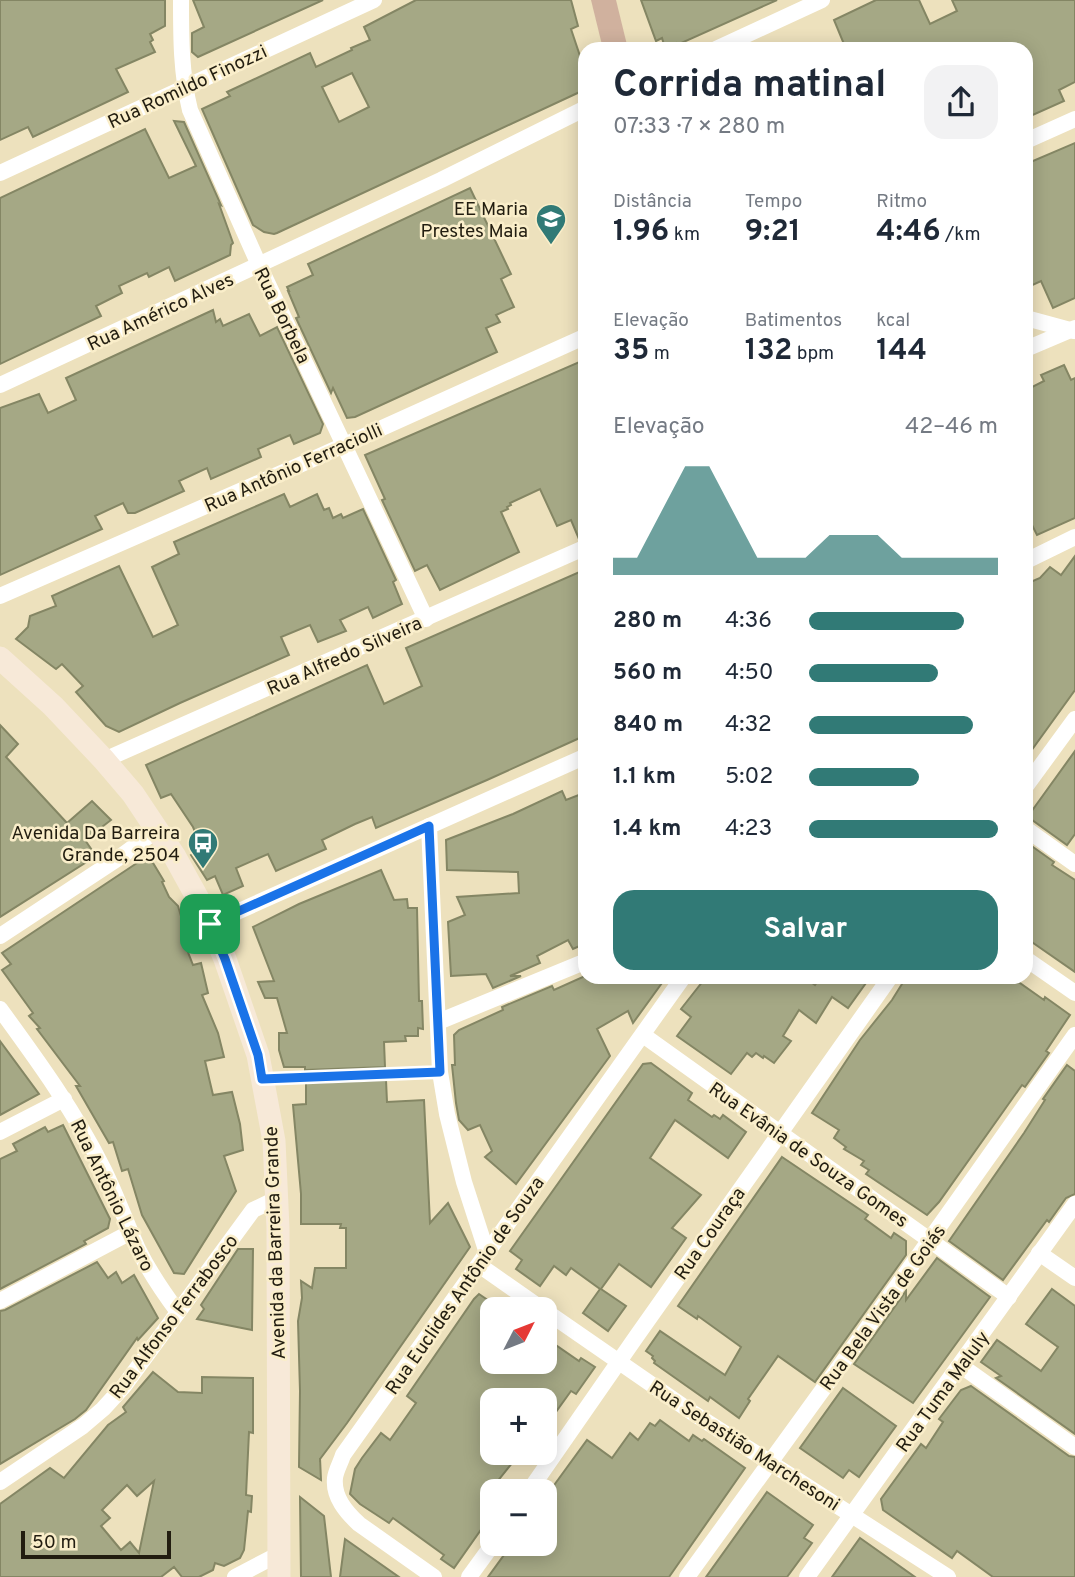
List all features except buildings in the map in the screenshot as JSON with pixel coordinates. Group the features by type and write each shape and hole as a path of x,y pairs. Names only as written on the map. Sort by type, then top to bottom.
{"main road":[{"name":"Avenida da Barreira Grande","path":"0,658 53,706 104,760 133,794 174,857 204,908 225,959 258,1055 274,1142 279,1374 279,1565"}],"street":[{"name":"Rua Borbela","path":"181,0 181,63 190,110 258,265 426,619"},
{"name":"Rua Romildo Finozzi","path":"0,173 374,0"},
{"path":"731,42 822,0"},
{"name":"Rua Américo Alves","path":"0,386 442,180 578,113"},
{"path":"1033,138 1075,119"},
{"path":"1033,320 1074,330"},
{"path":"1033,346 1074,330"},
{"name":"Rua Antônio Ferraciolli","path":"0,596 578,340"},
{"path":"1033,558 1075,537"},
{"name":"Rua Alfredo Silveira","path":"104,760 578,551"},
{"path":"1033,776 1075,719"},
{"path":"210,924 578,760"},
{"path":"429,826 440,1072 450,1128 483,1259"},
{"path":"0,936 157,831"},
{"path":"1033,834 1075,864"},
{"path":"438,1022 578,964"},
{"path":"1033,964 1075,993"},
{"name":"Rua Euclides Antônio de Souza","path":"434,1577 347,1514 337,1497 335,1477 343,1455 678,984"},
{"name":"Rua Couraça","path":"537,1479 885,984"},
{"name":"Rua Antônio Lázaro","path":"0,1009 51,1079 79,1124 106,1172 139,1251 178,1312"},
{"name":"Rua Evânia de Souza Gomes","path":"643,1035 1009,1297"},
{"name":"Rua Bela Vista de Goiás","path":"687,1577 1075,1035"},
{"path":"0,1132 64,1099"},
{"name":"Rua Alfonso Ferrabosco","path":"0,1482 83,1426 103,1409 124,1386 253,1210 276,1199"},
{"name":"Rua Tuma Maluly","path":"807,1577 1075,1203"},
{"path":"0,1301 131,1232"},
{"path":"1039,1253 1075,1278"},
{"name":"Rua Sebastião Marchesoni","path":"483,1259 528,1297"},
{"name":"Rua Sebastião Marchesoni","path":"557,1320 690,1411 948,1577"},
{"path":"960,1365 1075,1447"},
{"path":"469,1577 484,1556"},
{"path":"234,1577 279,1565"}],"lane":[{"path":"262,1079 440,1072"}],"shaded area":[{"path":"591,0 616,0 626,42 601,42"}],"place":[{"name":"EE Maria Prestes Maia","path":"551,246"},
{"name":"Avenida Da Barreira Grande, 2504","path":"203,870"}],"route":[{"path":"429,826 440,1072 262,1079 258,1055 210,924 429,826"}]}
